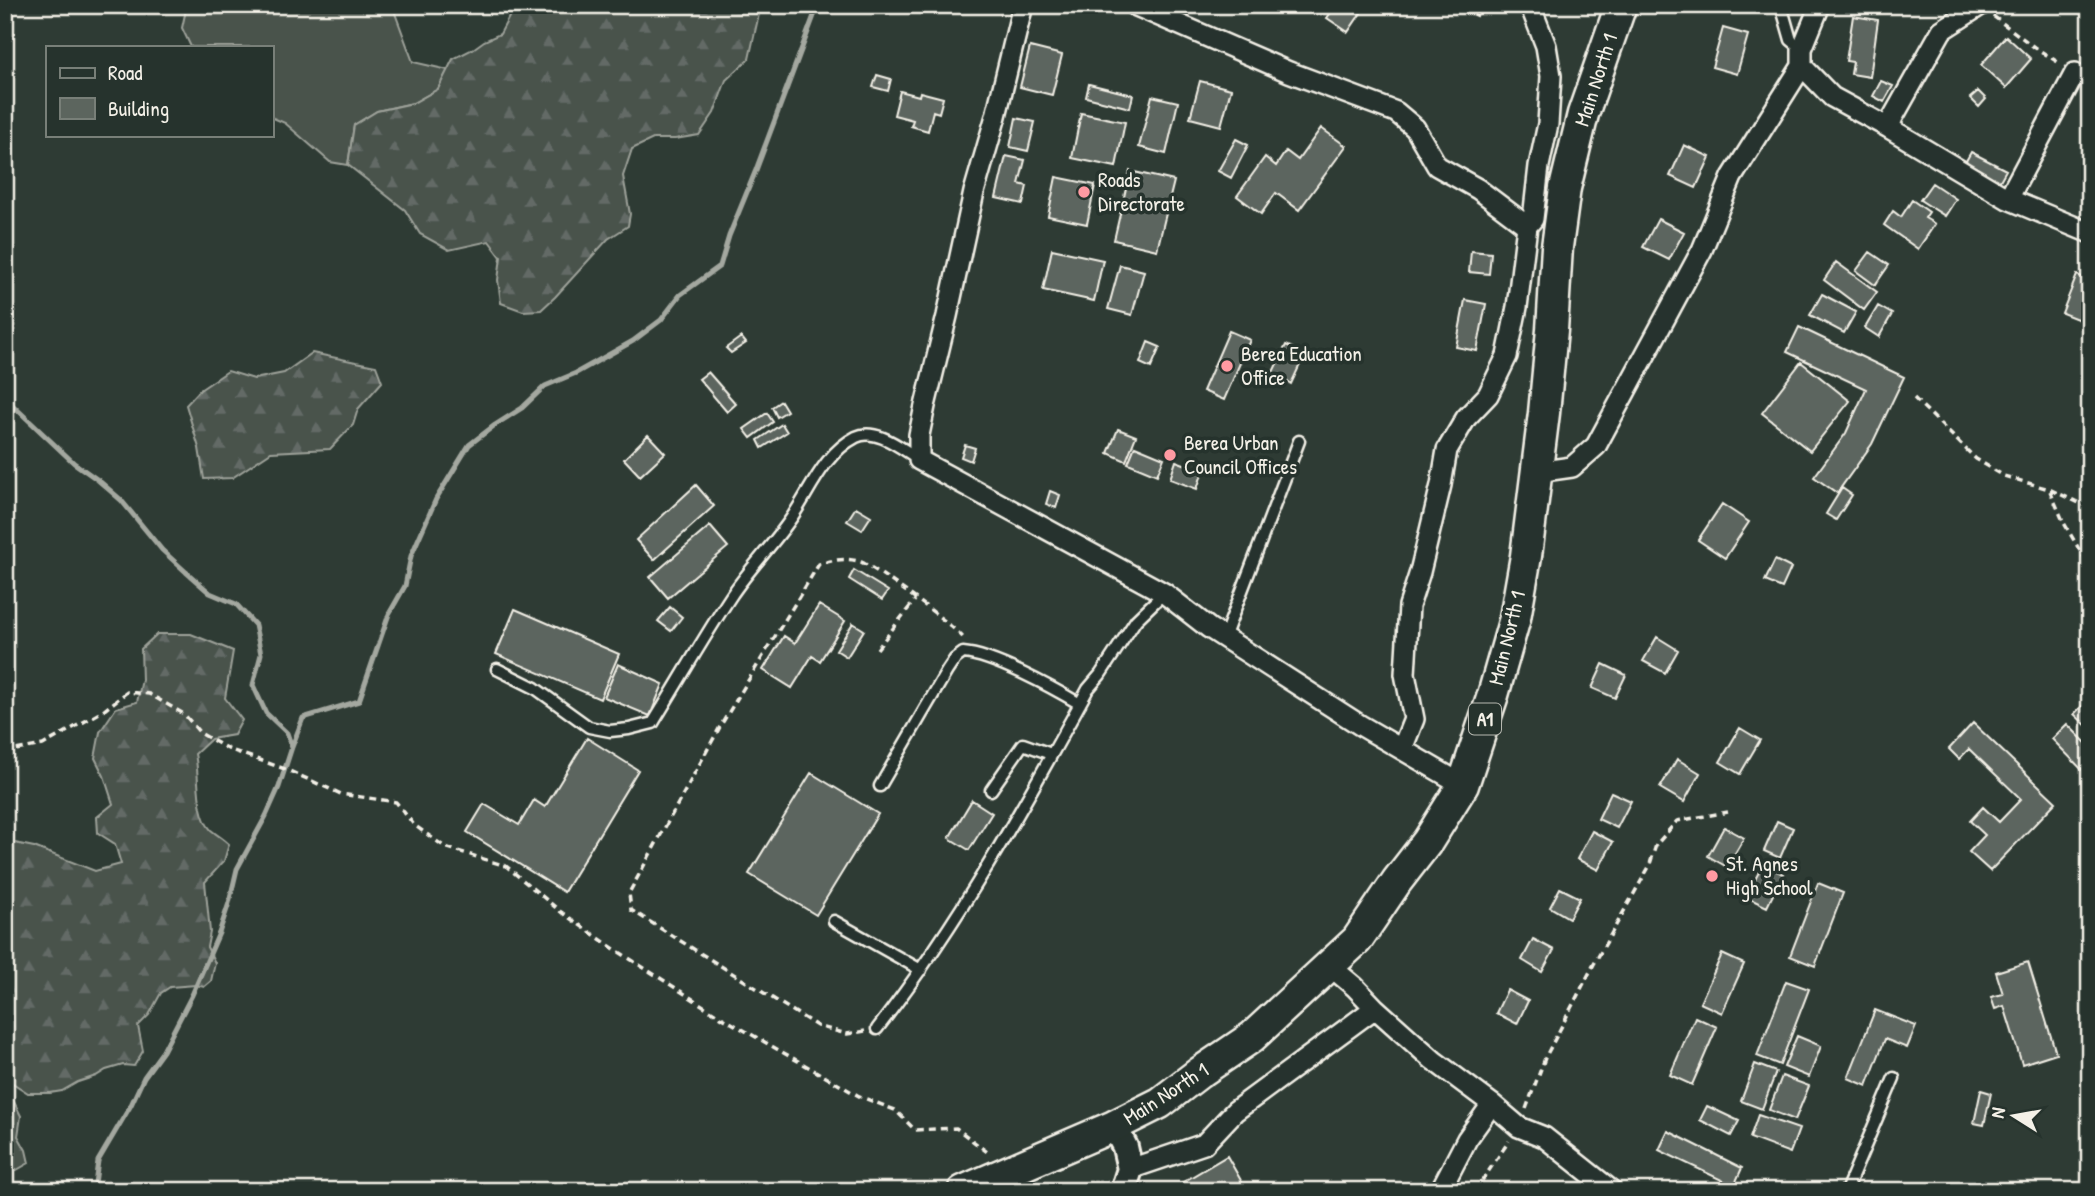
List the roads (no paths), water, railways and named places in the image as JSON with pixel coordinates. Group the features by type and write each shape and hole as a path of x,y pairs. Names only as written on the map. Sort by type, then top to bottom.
{"main road":[{"name":"Main North 1","path":"963,1191 1055,1153 1160,1102 1252,1037 1357,940 1428,841 1462,785 1516,618 1536,472 1565,188 1583,114 1621,5"}],"street":[{"path":"1023,5 974,192 925,406 919,435 919,460 1164,593 1224,638 1360,725 1462,785"},
{"path":"1133,5 1289,72 1395,112 1415,128 1437,166 1478,189 1527,226"},
{"path":"1402,749 1414,719 1405,674 1409,606 1420,572 1447,450 1466,418 1488,395 1507,356 1517,307 1527,226 1533,219 1538,166 1548,124 1551,76 1546,46 1530,5"},
{"path":"1536,472 1572,467 1595,446 1702,250 1732,177 1802,57 1820,5"},
{"path":"1889,128 1942,30 1981,5"},
{"path":"1802,57 1832,97 2008,200 2090,233"},
{"path":"2008,200 2075,73"},
{"path":"1330,966 1433,1060 1519,1127 1544,1137 1612,1191"},
{"path":"1114,1126 1125,1147 1126,1180 1204,1144 1235,1111 1375,1008"},
{"path":"1440,1191 1467,1139 1492,1104"}],"lane":[{"path":"1781,5 1791,40 1802,57"},
{"path":"497,668 535,688 589,727 610,731 653,723 732,595 802,503 815,475 838,451 857,436 869,435 883,438 919,460"},
{"path":"1224,638 1299,440"},
{"path":"877,1028 974,891 1080,704 1136,620 1164,593"},
{"path":"880,786 947,671 963,653 974,654 1022,674 1080,704"},
{"path":"991,790 1023,744 1051,754"},
{"path":"834,921 920,970"},
{"path":"1846,1191 1894,1078"}],"waterway":[{"path":"94,1191 98,1161 144,1077 163,1051 192,995 219,933 237,869 279,787 303,718 359,701 389,614 405,586 411,556 436,499 469,445 522,408 545,386 576,373 633,341 661,320 680,295 720,266 729,236 818,5"},
{"path":"5,398 74,463 121,500 162,550 186,572 210,593 236,604 255,625 261,654 253,685 266,713 287,733 292,747"}],"place":[{"name":"Roads Directorate","path":"1084,192"},
{"name":"Berea Education Office","path":"1227,366"},
{"name":"Berea Urban Council Offices","path":"1170,455"},
{"name":"St. Agnes High School","path":"1712,876"}]}
